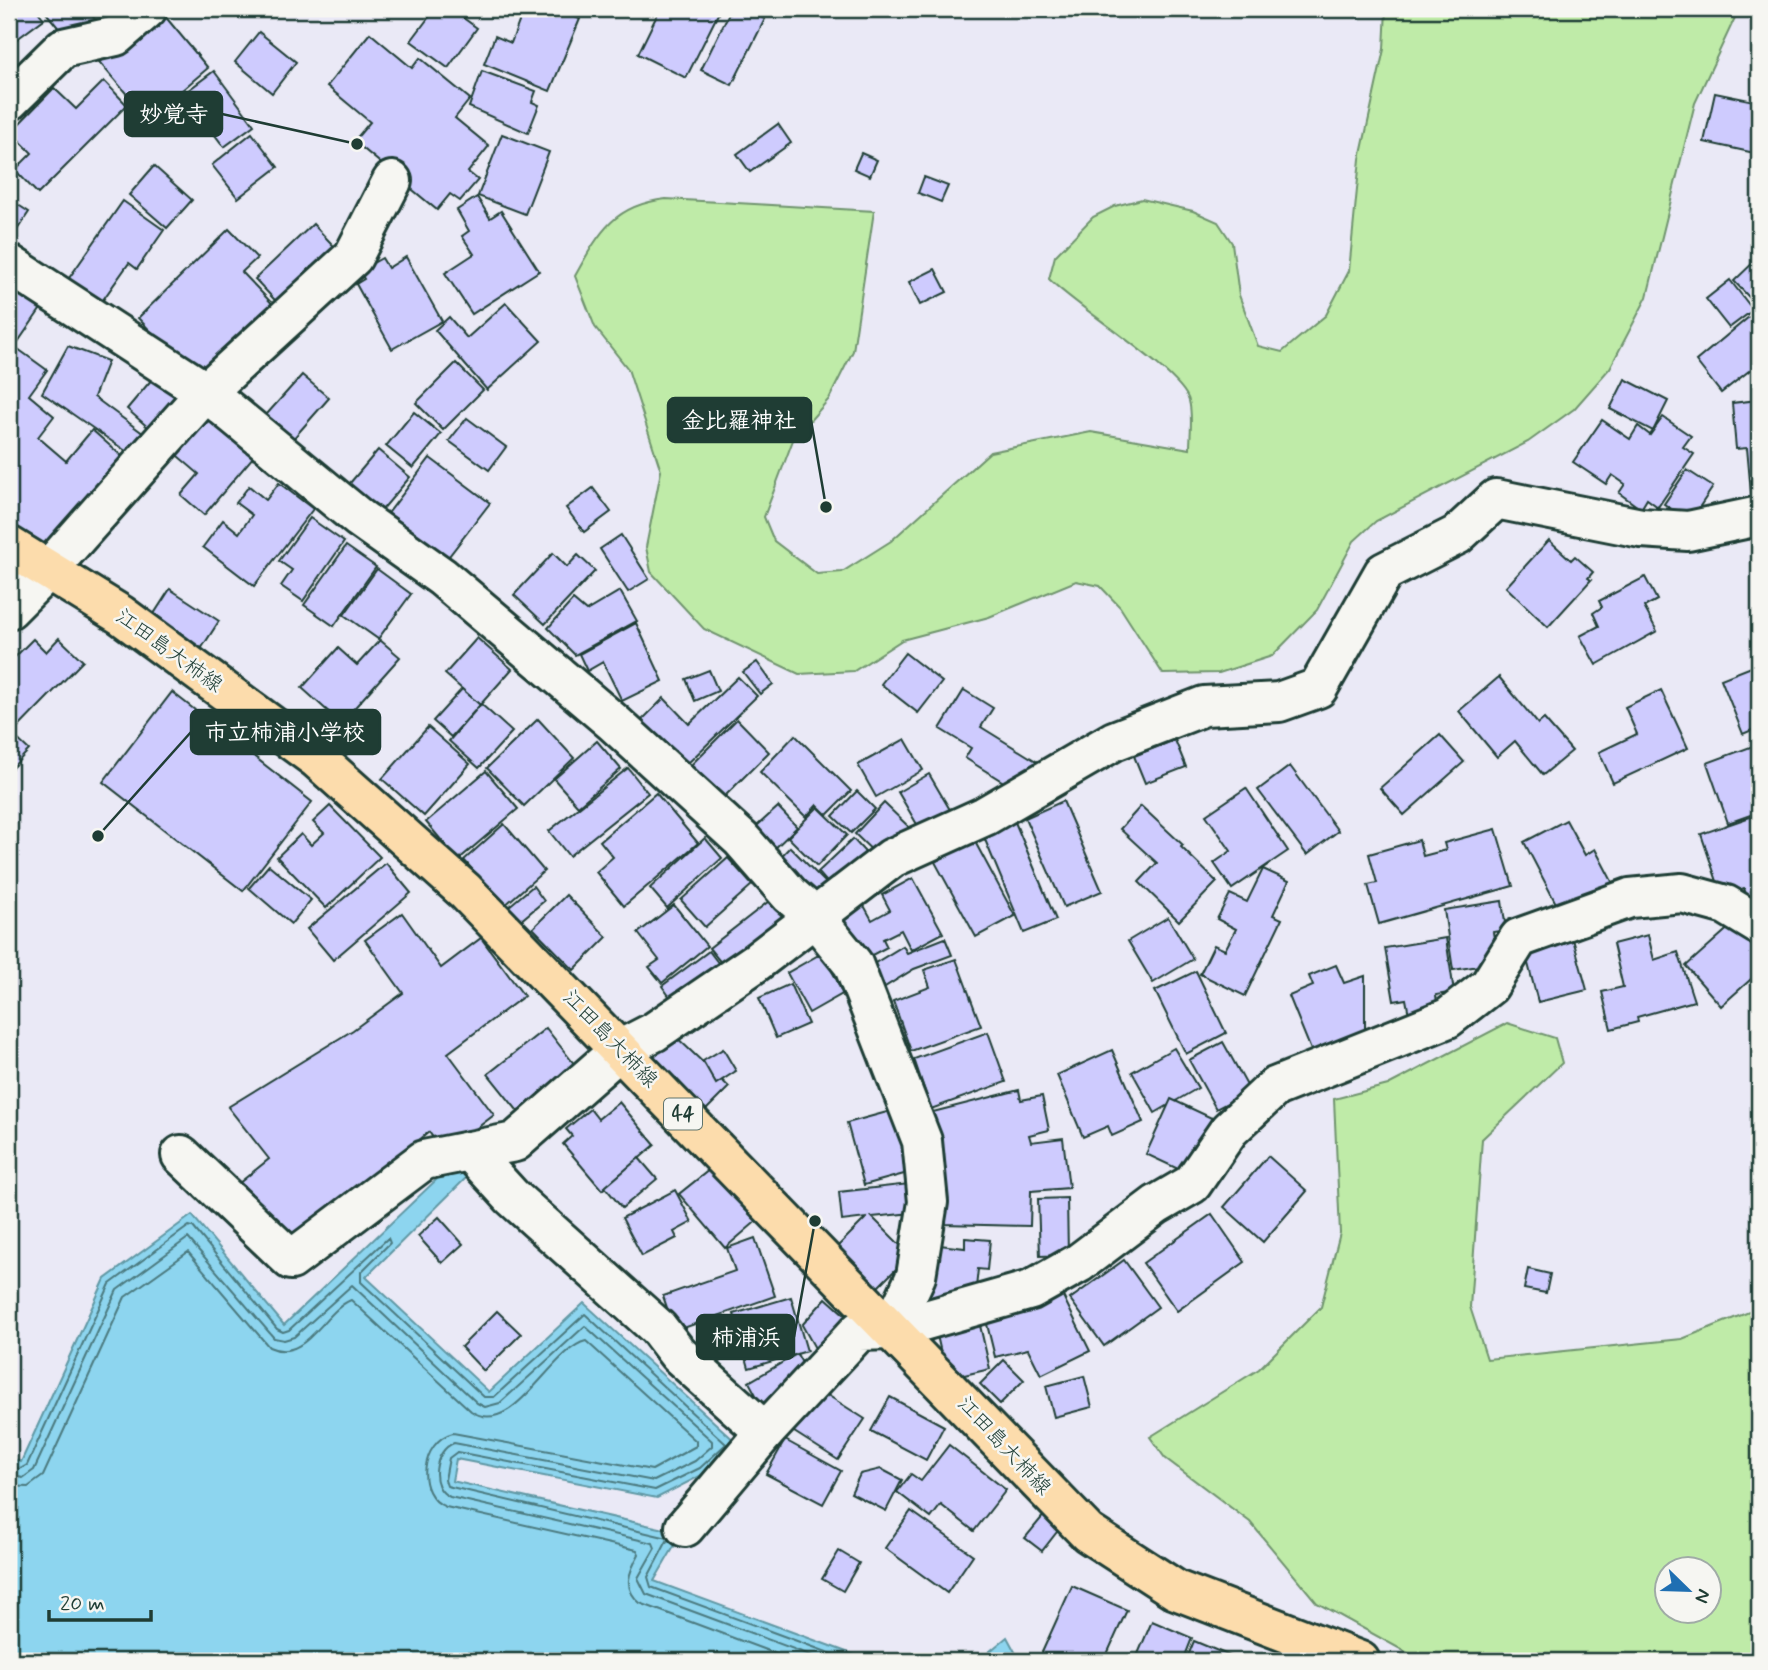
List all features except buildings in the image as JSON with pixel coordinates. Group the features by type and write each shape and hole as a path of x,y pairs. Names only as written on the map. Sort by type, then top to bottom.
{"main road":[{"name":"江田島大柿線","path":"9,545 121,615 317,759 465,891 1088,1534 1176,1590 1360,1661"}],"street":[{"path":"9,102 63,48 116,36 147,9"},
{"path":"9,609 48,570 206,392 353,257 392,181"},
{"path":"9,264 206,392 359,518 442,577 613,722 741,839 790,895 814,916 853,964 922,1141 928,1202 916,1276 891,1330"},
{"path":"181,1155 291,1260 424,1160 514,1142 621,1049 654,1032 755,963 892,858 985,816 1114,741 1204,706 1279,702 1318,688 1384,572 1457,535 1496,499 1642,528 1688,531 1759,516"},
{"path":"685,1527 765,1432 859,1331 891,1330 1031,1290 1079,1263 1156,1205 1192,1184 1229,1130 1275,1087 1448,1018 1489,986 1519,938 1630,898 1682,893 1726,905 1759,926"},
{"path":"470,1151 512,1197 658,1328 678,1354 765,1432"}],"green space":[{"path":"1386,9 1739,9 1695,103 1647,297 1610,368 1574,409 1528,442 1376,521 1354,541 1317,610 1272,656 1219,673 1163,674 1120,607 1100,586 1076,581 989,617 902,640 854,671 799,674 704,629 651,572 646,547 661,471 628,369 595,327 575,276 600,234 620,215 648,202 666,199 874,211 853,351 829,399 793,440 764,517 774,541 817,574 842,572 891,541 990,452 1091,432 1190,449 1190,406 1182,389 1149,357 1049,279 1055,256 1093,217 1115,206 1142,199 1193,211 1218,222 1232,243 1239,295 1258,346 1282,352 1326,315 1349,271 1360,159 1384,49"},
{"path":"1507,1023 1555,1038 1562,1063 1482,1139 1470,1307 1487,1359 1682,1339 1759,1308 1759,1661 1422,1661 1317,1603 1250,1522 1165,1458 1150,1437 1259,1369 1321,1307 1340,1233 1334,1099 1388,1085"}],"water":[{"path":"457,1160 471,1173 366,1277 489,1392 584,1303 738,1444 704,1474 657,1498 456,1459 452,1481 682,1533 654,1581 871,1661 9,1661 9,1458 21,1462 105,1279 192,1215 284,1325"},
{"path":"1007,1637 1020,1661 978,1661"}],"place":[{"name":"妙覚寺","path":"357,144"},
{"name":"金比羅神社","path":"826,507"},
{"name":"市立柿浦小学校","path":"98,836"},
{"name":"柿浦浜","path":"815,1221"}]}
